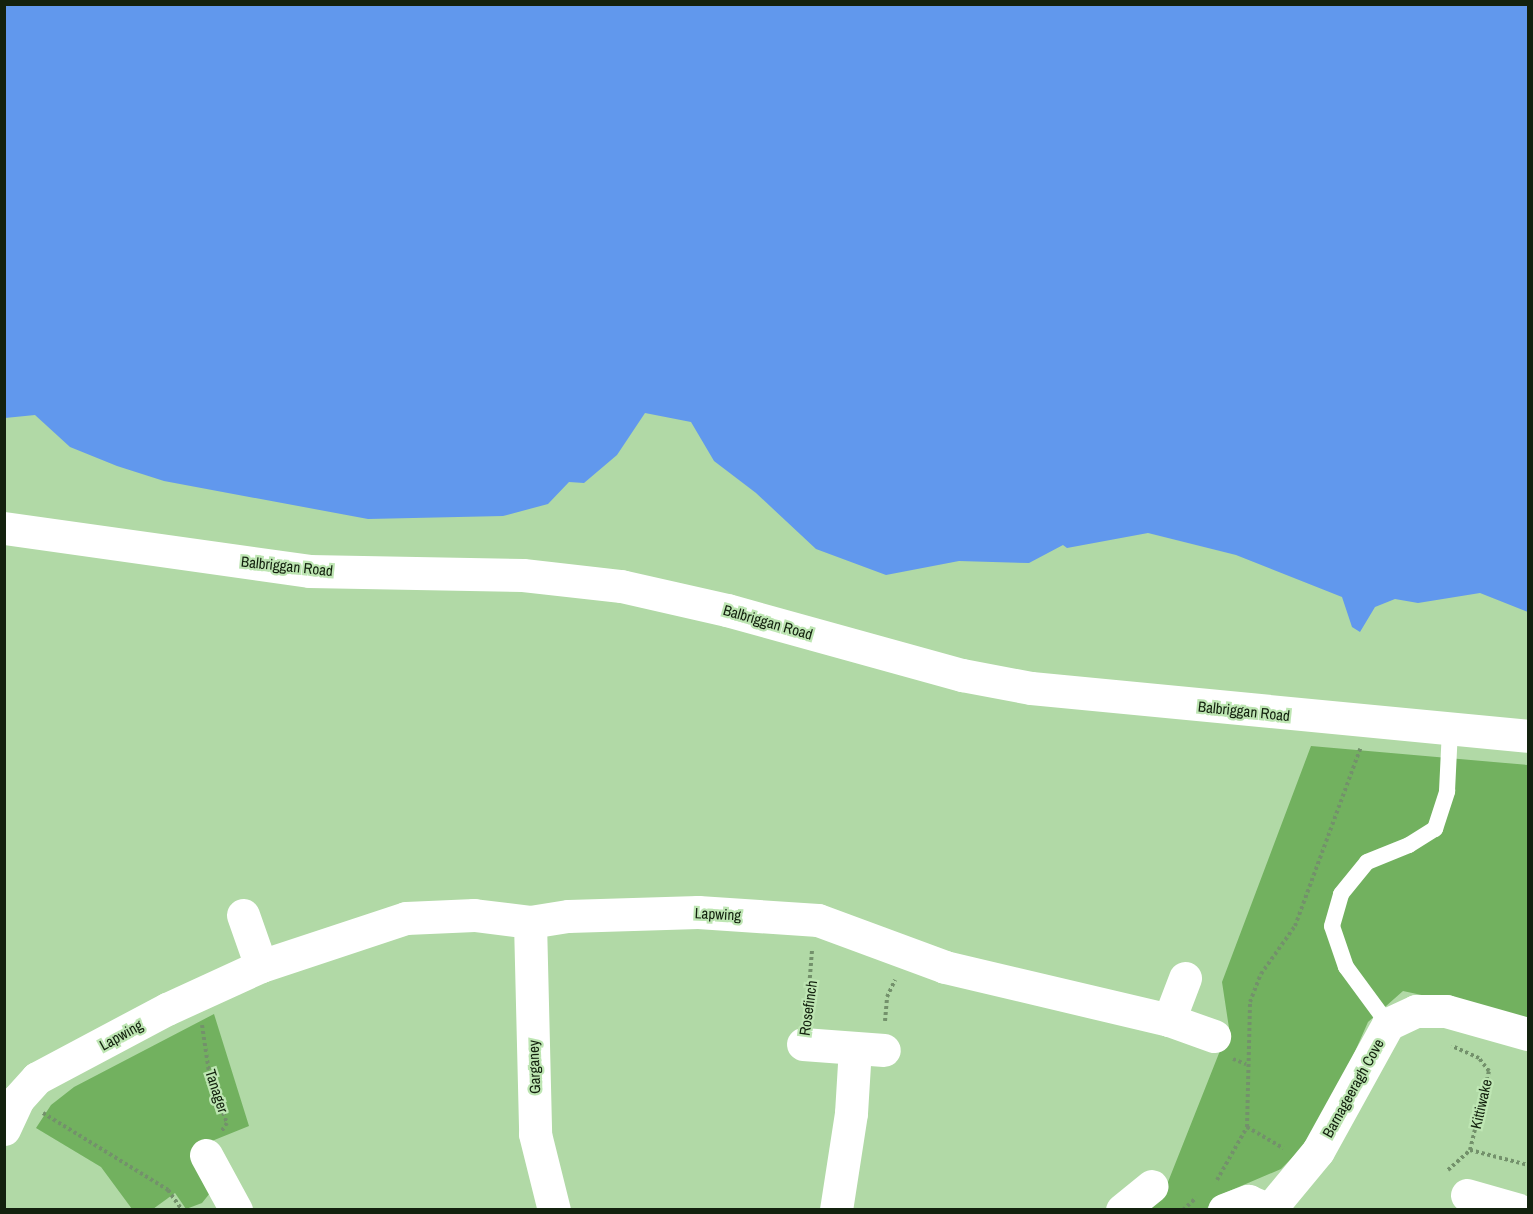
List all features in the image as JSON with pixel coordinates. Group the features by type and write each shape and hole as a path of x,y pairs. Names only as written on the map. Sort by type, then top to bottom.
{"street":[{"name":"Balbriggan Road","path":"4,528 309,571 523,575 621,586 727,610 962,675 1031,688 1364,723 1528,736"},
{"name":"Lapwing","path":"4,1129 18,1099 37,1078 191,998 261,966 406,918 474,915 530,922 568,916 698,912 818,920 945,967 1169,1020 1214,1036"},
{"path":"243,915 261,966"},
{"name":"Garganey","path":"530,922 535,1134 554,1209"},
{"path":"1169,1020 1185,978"},
{"name":"Barnageeragh Cove","path":"1211,1197 1248,1202 1270,1209 1308,1163 1388,1024 1416,1011 1446,1011 1528,1034"},
{"name":"Rosefinch","path":"803,1044 869,1049"},
{"path":"836,1209 851,1113 869,1049"},
{"path":"206,1155 236,1209"},
{"path":"1122,1209 1152,1186"},
{"path":"1455,1188 1519,1209"}],"lane":[{"path":"1388,1024 1346,967 1332,926 1341,894 1366,862 1409,846 1435,829 1447,791 1450,730"}],"path":[{"path":"1183,1209 1211,1197 1217,1180 1247,1127 1250,1002 1261,974 1295,926 1358,763 1364,723"},
{"name":"Rosefinch","path":"803,1044 818,920"},
{"path":"869,1049 887,997 908,955"},
{"name":"Tanager","path":"191,998 202,1026 210,1079 227,1123 206,1155"},
{"name":"Kittiwake","path":"1446,1011 1442,1033 1445,1041 1479,1058 1489,1071 1470,1150 1451,1164 1455,1188"},
{"path":"18,1099 168,1190 182,1209"},
{"path":"1247,1127 1308,1163"},
{"name":"Kittiwake","path":"1470,1150 1528,1165"}],"green space":[{"path":"1311,746 1528,765 1528,1018 1403,991 1368,1022 1335,1097 1300,1150 1281,1169 1213,1198 1207,1209 1142,1210 1164,1192 1229,1028 1222,982"},
{"path":"214,1014 249,1126 197,1147 210,1193 202,1203 186,1209 175,1193 153,1209 132,1209 101,1167 36,1128 51,1105 74,1087"}],"water":[{"path":"4,5 1528,5 1528,612 1480,593 1418,603 1395,599 1375,607 1360,632 1352,627 1342,597 1236,555 1148,533 1067,548 1063,545 1029,563 959,561 886,575 816,549 756,493 714,461 691,422 645,413 617,455 584,483 569,482 548,504 503,516 368,519 164,481 117,466 70,447 35,415 5,418"}]}
